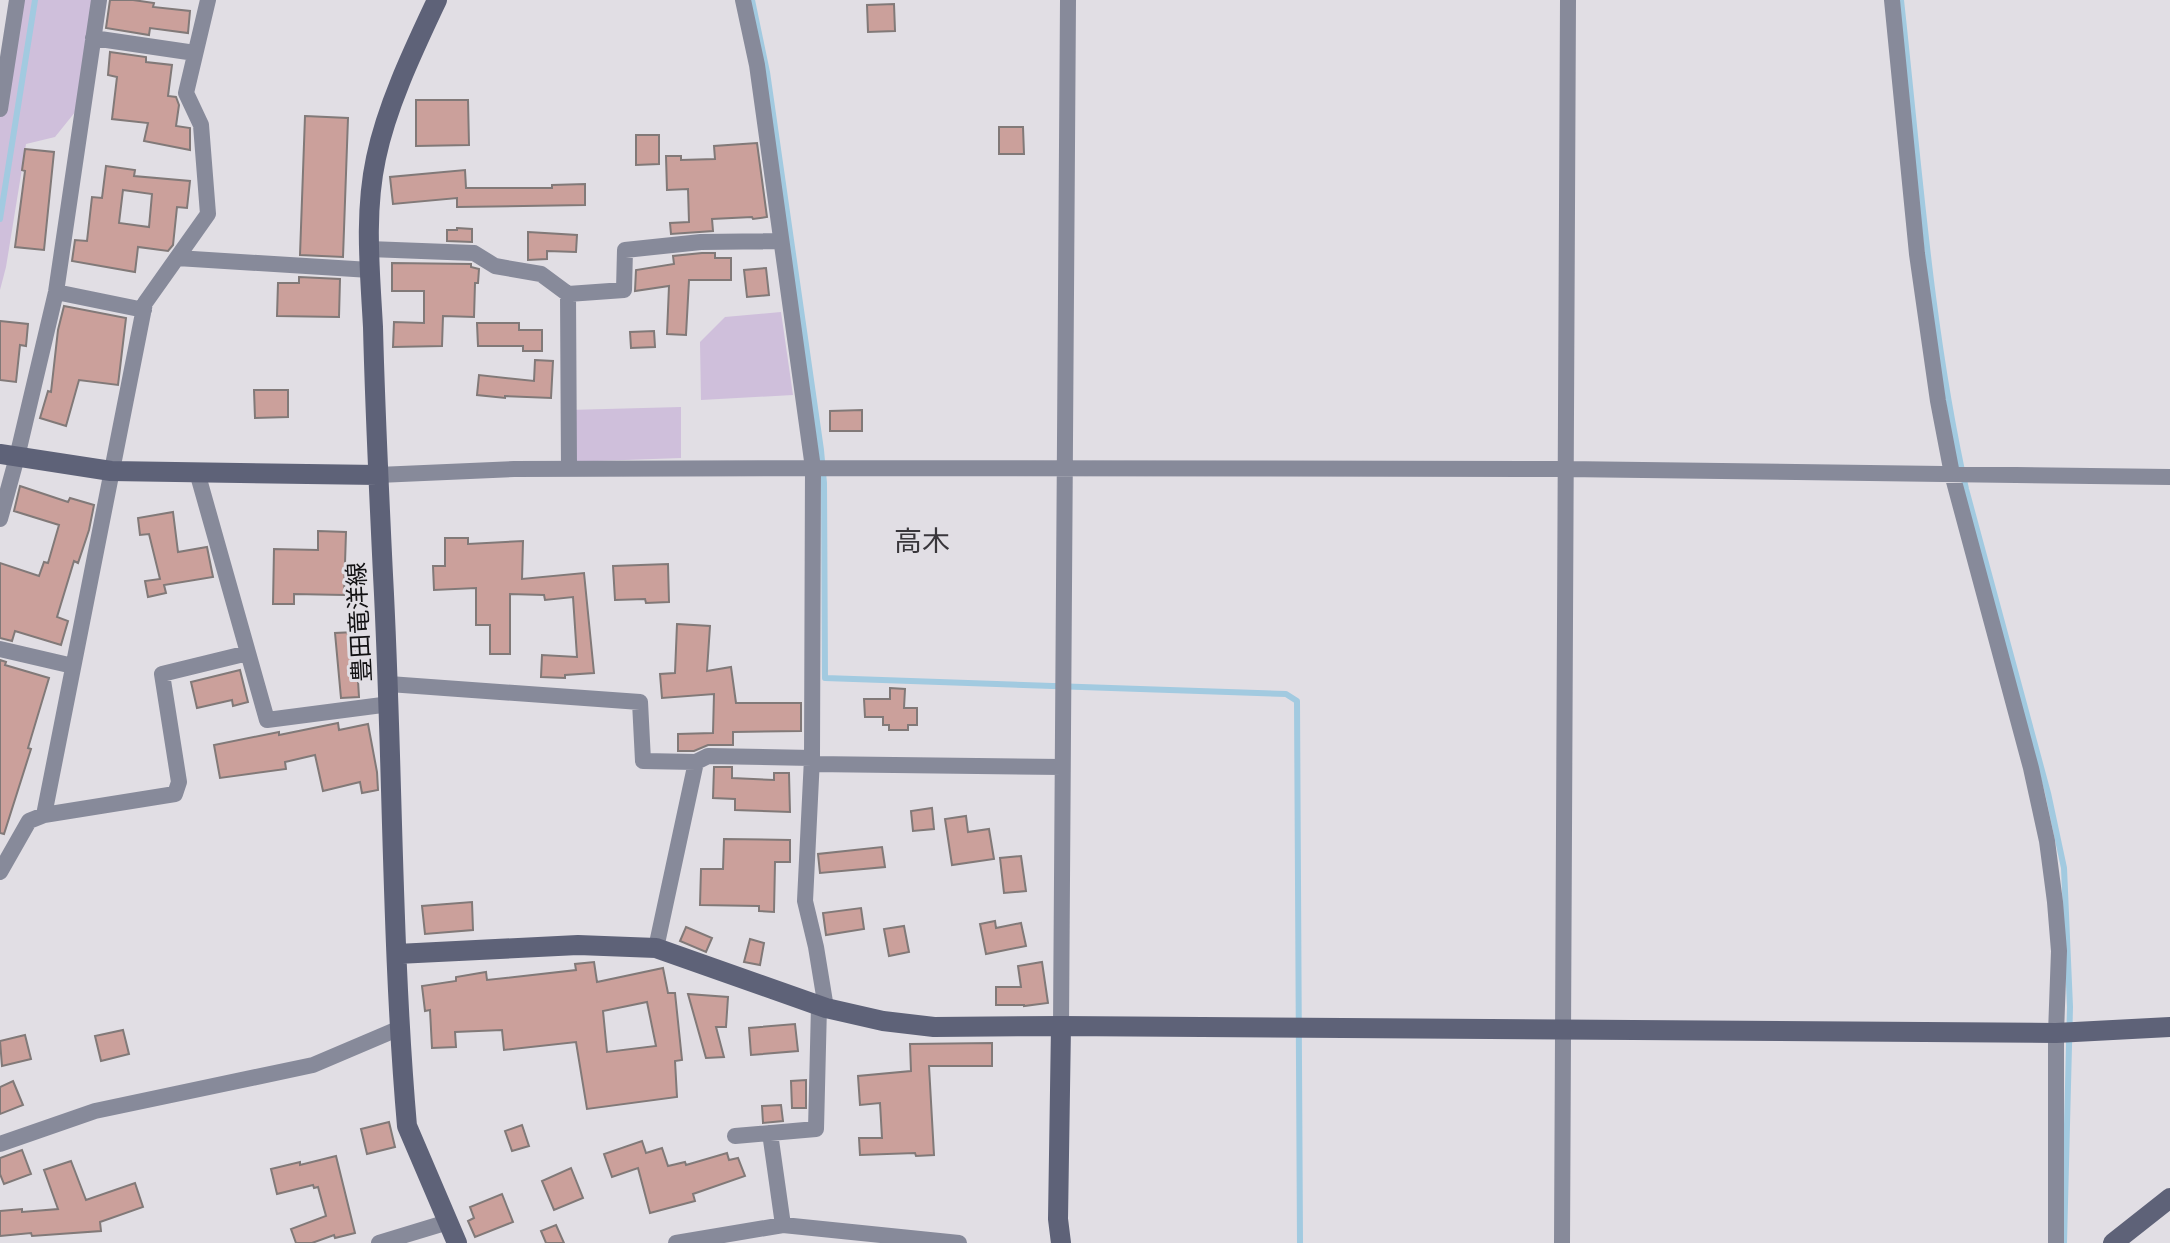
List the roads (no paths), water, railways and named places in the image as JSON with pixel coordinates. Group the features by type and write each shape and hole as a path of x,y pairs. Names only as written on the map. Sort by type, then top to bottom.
{"street":[{"path":"0,109 17,0"},
{"path":"0,519 8,456 56,292 99,0"},
{"path":"44,815 145,303 208,214 201,125 186,93 208,0"},
{"name":"豊田竜洋線","path":"437,0 388,114 376,157 369,206 400,1028 407,1126 457,1243"},
{"path":"735,1136 816,1129 822,1007 816,947 805,901 812,761 813,468 757,65 743,0"},
{"path":"1061,1243 1058,1219 1068,0"},
{"path":"1562,1243 1568,0"},
{"path":"1892,0 1917,254 1938,401 1952,474 2031,768 2047,841 2059,951 2056,1243"},
{"path":"93,38 195,53"},
{"path":"177,258 370,259 474,253 495,266 541,274 568,294 624,290 625,250 701,242 781,241"},
{"path":"56,292 144,310"},
{"path":"568,294 569,469"},
{"path":"8,456 111,471 378,475 514,469 813,468 1565,469 2170,477"},
{"path":"197,472 267,720 389,694 640,702 643,761 696,762 708,756 1062,767"},
{"path":"0,649 73,666"},
{"path":"0,872 29,821 44,815 175,794 179,782 162,674 248,653"},
{"path":"656,948 696,762"},
{"path":"397,954 578,945 656,948 822,1007 883,1021 934,1027 2056,1033 2170,1027"},
{"path":"0,1144 95,1111 313,1065 400,1028"},
{"path":"770,1133 783,1225"},
{"path":"2113,1243 2170,1198"},
{"path":"379,1243 448,1222"},
{"path":"676,1243 783,1225 959,1243"}],"waterway":[{"path":"0,219 35,0"},
{"path":"752,0 767,72 821,450 824,483 825,678 1286,694 1297,701 1300,1243"},
{"path":"1901,0 1934,307 1954,428 1966,489 2048,793 2064,868 2070,1007 2064,1243"}],"district":[{"name":"高木","path":"922,542"}]}
